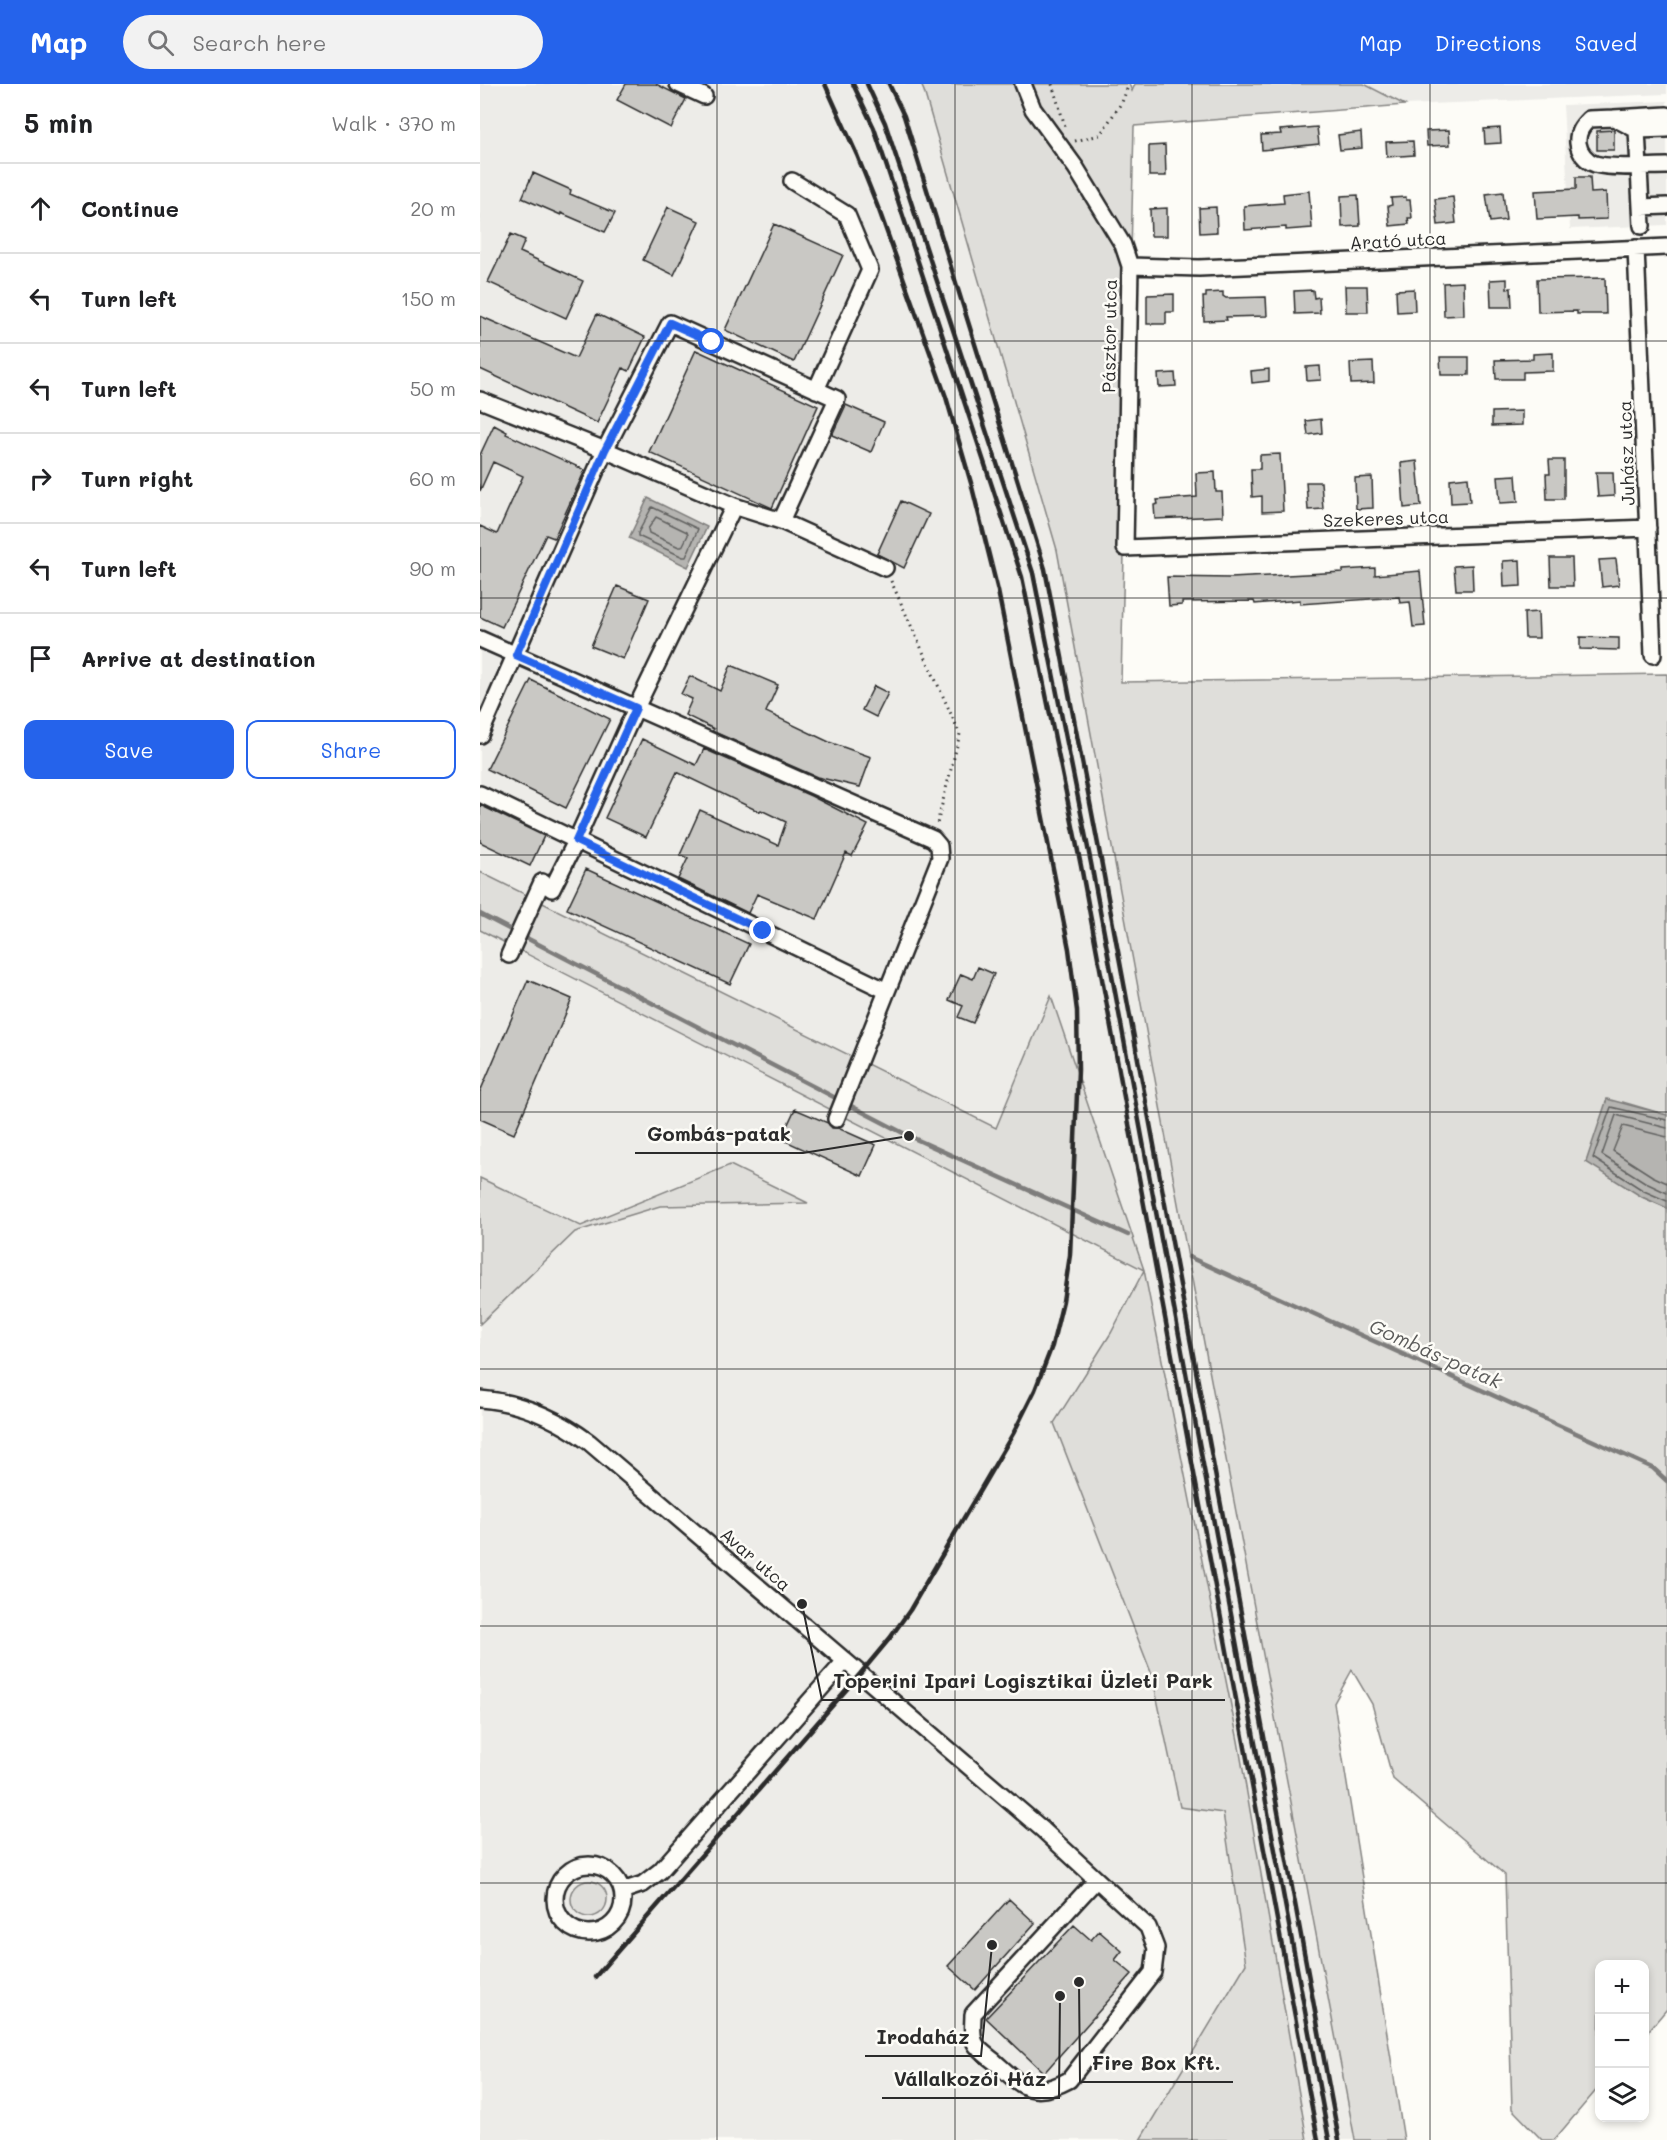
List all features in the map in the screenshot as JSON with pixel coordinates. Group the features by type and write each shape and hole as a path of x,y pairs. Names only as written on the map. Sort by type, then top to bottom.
{"street":[{"path":"678,84 704,96"},
{"name":"Pásztor utca","path":"1023,84 1033,109 1076,168 1123,245 1130,266 1125,548"},
{"path":"1667,115 1589,119 1582,125 1578,136 1579,149 1595,164 1667,166"},
{"path":"1614,118 1637,130 1667,129"},
{"path":"1637,130 1642,226"},
{"path":"792,181 847,215 870,270 816,390"},
{"path":"1641,207 1667,206"},
{"name":"Arató utca","path":"1130,266 1199,268 1667,247"},
{"name":"Juhász utca","path":"1636,248 1653,655"},
{"path":"480,735 605,450 670,323 837,399 781,521"},
{"path":"480,400 605,450 734,506 781,521 885,568"},
{"path":"509,955 542,882 552,889 636,708 734,506"},
{"name":"Szekeres utca","path":"1125,548 1648,528"},
{"path":"480,639 933,839 939,846 940,858 836,1119"},
{"path":"480,794 887,991"},
{"name":"Avar utca","path":"480,1399 527,1408 575,1431 1042,1829 1148,1927 1156,1948 1153,1972 1069,2080 1056,2088 1040,2090 1023,2087 975,2044 972,2030 974,2014 1096,1880"},
{"path":"622,1891 643,1884 660,1871 845,1661"},
{"path":"600,1866 618,1880 622,1891 623,1902 614,1922 594,1933 583,1933 572,1929 563,1922 557,1912 556,1890 560,1880 568,1872 578,1867 600,1866"}],"path":[{"path":"1071,142 1100,135 1122,102 1129,84"},
{"path":"885,568 960,734 933,839"}],"shaded area":[{"path":"480,84 921,84 924,91 1057,550 1355,2140 1307,2140 1238,1741 1144,1271 1111,1333 1054,1423 1152,1675 1180,1806 1223,1813 1246,1964 1140,2140 480,2140 480,1324 575,1232 660,1206 806,1202 730,1165 581,1226 480,1178 480,930 1144,1270 1050,997 997,1128 480,872"},
{"path":"921,84 1129,84 1132,91 1135,84 1364,84 1405,105 1134,126 1121,682 1667,674 1667,1115 1623,1102 1642,1197 1667,1208 1667,2009 1649,2030 1649,1960 1595,1960 1595,2092 1554,2140 1542,2140 1512,2109 1505,1875 1393,1779 1372,1704 1352,1670 1334,1703 1404,2140 1355,2140 1057,550"},
{"path":"1364,84 1667,84 1667,94 1405,105"},
{"path":"1667,101 1667,225 1570,229 1563,105"},
{"path":"480,872 996,1128 1051,996 1144,1270 480,930"},
{"path":"730,1165 808,1203 660,1206 575,1232 480,1324 480,1178 581,1226"},
{"path":"1144,1270 1238,1741 1307,2140 1140,2140 1246,1964 1223,1813 1180,1807 1152,1675 1054,1423 1111,1333"},
{"path":"589,1881 602,1886 607,1899 602,1912 589,1917 576,1912 571,1899 576,1886"}],"water":[{"path":"648,498 707,527 688,567 629,538"},
{"path":"1607,1099 1667,1115 1667,1208 1642,1197 1586,1162"}],"building":[{"path":"626,84 656,84 686,99 671,128 617,100"},
{"path":"1317,127 1319,144 1262,150 1261,135 1281,134 1280,130"},
{"path":"1500,128 1501,143 1485,144 1484,129"},
{"path":"1449,130 1450,145 1427,146 1426,131"},
{"path":"1614,130 1614,150 1597,150 1597,131"},
{"path":"1361,132 1362,148 1340,150 1338,135"},
{"path":"1413,141 1414,155 1387,157 1386,142"},
{"path":"1165,145 1166,176 1149,176 1149,146"},
{"path":"533,173 571,190 570,194 615,213 605,232 522,198"},
{"path":"1576,177 1590,177 1591,193 1606,192 1607,219 1578,220 1578,217 1537,219 1535,191 1576,189"},
{"path":"1309,191 1312,228 1245,230 1244,206 1284,203 1283,194"},
{"path":"1503,192 1506,220 1490,222 1486,194"},
{"path":"1358,195 1360,226 1342,227 1341,196"},
{"path":"1406,197 1406,200 1410,200 1412,218 1408,218 1409,224 1390,226 1388,206 1392,205 1391,198"},
{"path":"1453,197 1456,223 1438,225 1435,199"},
{"path":"668,207 699,221 674,275 643,260"},
{"path":"1216,207 1217,232 1200,233 1199,208"},
{"path":"1167,208 1167,236 1151,236 1150,209"},
{"path":"774,224 843,255 794,362 725,330"},
{"path":"511,234 525,240 520,252 583,281 566,318 488,282"},
{"path":"1605,278 1606,314 1577,314 1577,311 1538,312 1537,279"},
{"path":"1507,279 1507,289 1511,288 1512,307 1491,307 1490,280"},
{"path":"1463,282 1464,315 1444,316 1443,283"},
{"path":"1345,286 1367,286 1368,312 1346,312"},
{"path":"1414,289 1415,311 1397,312 1396,290"},
{"path":"1313,290 1314,298 1319,297 1320,313 1295,314 1294,291"},
{"path":"1223,292 1226,298 1266,297 1267,316 1226,317 1227,320 1204,321 1203,297 1206,297 1206,293"},
{"path":"1174,294 1174,312 1166,312 1166,324 1147,324 1147,295"},
{"path":"597,314 645,337 629,371 623,368 597,423 480,369 480,316 576,358"},
{"path":"696,350 818,406 772,508 649,452"},
{"path":"1553,353 1553,371 1523,372 1523,379 1496,379 1495,360 1533,359 1533,354"},
{"path":"1440,357 1469,357 1469,375 1441,375"},
{"path":"1373,362 1374,383 1351,384 1350,363"},
{"path":"1320,366 1321,380 1307,381 1306,367"},
{"path":"1269,369 1269,381 1252,383 1251,371"},
{"path":"1175,373 1176,386 1159,387 1158,374"},
{"path":"846,405 884,422 871,452 832,435"},
{"path":"1522,411 1522,425 1492,426 1492,412"},
{"path":"1321,419 1322,433 1308,435 1306,421"},
{"path":"494,425 507,432 506,434 585,470 554,538 546,535 502,627 480,617 480,526 497,534 523,476 493,462 480,491 480,455"},
{"path":"1280,454 1283,511 1262,512 1262,496 1252,497 1251,469 1260,469 1260,455"},
{"path":"1549,460 1564,460 1564,499 1547,499 1546,474 1550,474"},
{"path":"1417,461 1421,506 1404,508 1401,463"},
{"path":"1215,472 1216,492 1222,492 1223,516 1155,519 1154,505 1158,504 1157,500 1197,497 1196,473"},
{"path":"1596,472 1613,472 1614,496 1598,497"},
{"path":"1516,475 1518,502 1500,503 1498,476"},
{"path":"1372,477 1373,508 1356,509 1355,478"},
{"path":"1468,477 1470,502 1451,503 1450,479"},
{"path":"1306,482 1321,482 1323,509 1308,510"},
{"path":"901,501 929,514 904,568 877,554"},
{"path":"1550,558 1572,558 1573,586 1551,586"},
{"path":"1616,559 1619,585 1602,587 1599,560"},
{"path":"1520,560 1521,586 1504,587 1503,561"},
{"path":"1472,565 1473,590 1456,590 1454,566"},
{"path":"1375,568 1375,575 1420,571 1425,626 1413,627 1410,602 1400,603 1399,597 1300,604 1300,600 1255,604 1254,601 1182,602 1182,605 1169,606 1167,577 1231,578"},
{"path":"617,586 649,599 623,659 591,646"},
{"path":"1538,612 1539,638 1525,638 1524,613"},
{"path":"1580,637 1619,638 1619,650 1580,649"},
{"path":"731,665 778,685 766,712 829,742 871,757 860,787 817,777 712,731 714,729 685,715 692,699 681,694 690,676 720,691"},
{"path":"531,680 610,719 566,808 487,769"},
{"path":"874,686 888,693 876,717 862,710"},
{"path":"642,739 696,765 704,749 811,796 868,825 852,856 846,853 817,919 757,894 748,913 678,879 688,858 680,855 700,810 778,845 786,822 761,810 760,812 677,772 646,837 605,818"},
{"path":"480,805 544,836 530,866 480,842"},
{"path":"586,869 749,944 730,984 567,909"},
{"path":"978,967 994,974 973,1023 958,1017 963,1006 949,1000 961,974 973,979"},
{"path":"528,980 572,999 514,1134 480,1119 480,1092"},
{"path":"795,1109 828,1123 832,1128 838,1128 876,1145 862,1176 781,1139"},
{"path":"1009,1899 1035,1923 975,1990 948,1966"},
{"path":"1074,1925 1091,1940 1099,1931 1122,1951 1115,1960 1132,1974 1044,2073 986,2018"}],"waterway":[{"name":"Gombás-patak","path":"480,914 909,1136 1128,1235"},
{"name":"Gombás-patak","path":"1189,1257 1653,1468 1667,1481"}],"railway":[{"path":"595,1977 860,1674 910,1610 1014,1432 1035,1390 1052,1346 1063,1301 1070,1255 1078,1070 1077,1011 1069,949 998,591 971,483 946,397 879,210 825,84"},
{"path":"853,84 874,128 1022,577 1081,866 1318,2140"},
{"path":"867,84 885,123 1033,573 1091,863 1329,2140"},
{"path":"889,84 904,116 1045,569 1339,2140"}],"place":[{"name":"Gombás-patak","path":"909,1136"},
{"name":"Toperini Ipari Logisztikai Üzleti Park","path":"802,1604"},
{"name":"Irodaház","path":"992,1945"},
{"name":"Fire Box Kft.","path":"1079,1982"},
{"name":"Vállalkozói Ház","path":"1060,1996"}],"route":[{"path":"712,342 670,323 605,450 516,655 636,708 576,841 763,931"}]}
